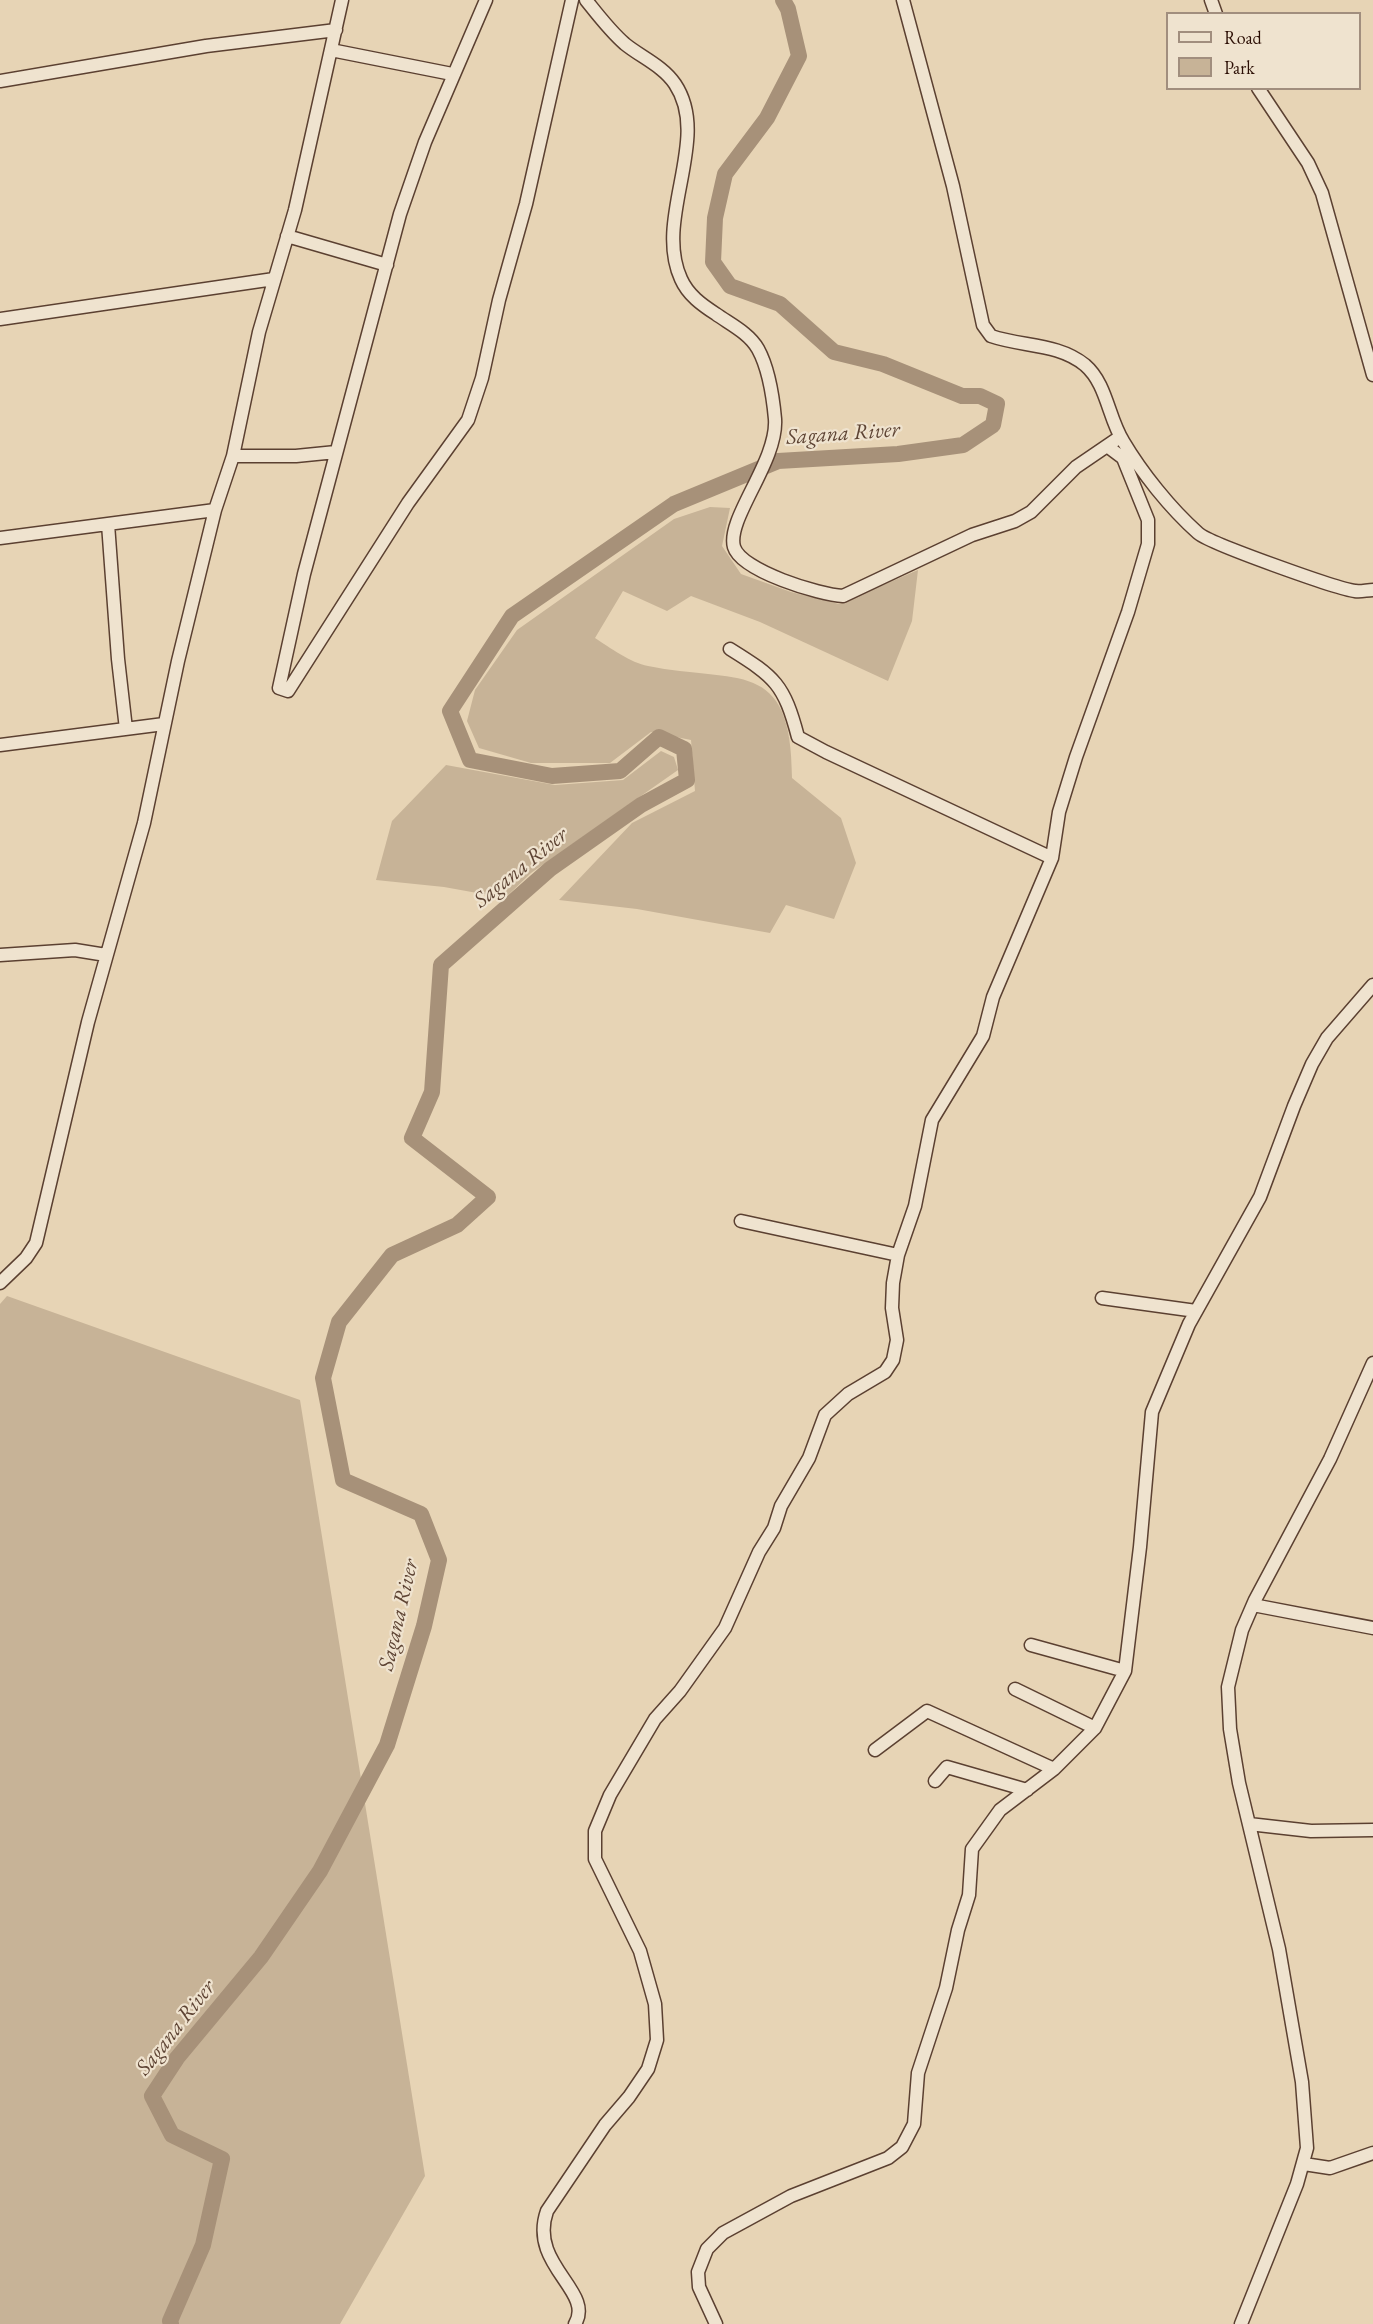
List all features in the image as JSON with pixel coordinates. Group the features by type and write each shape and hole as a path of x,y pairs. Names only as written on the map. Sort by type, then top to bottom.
{"street":[{"path":"0,1283 26,1258 36,1243 106,955 144,823 164,724 215,510 233,456 259,333 287,236 342,0"},
{"path":"486,0 452,74 411,183 387,265 304,574 279,688 288,691 408,502 468,420 482,378 499,300 526,204 572,0"},
{"path":"586,0 624,43 666,73 684,101 687,143 675,223 678,271 689,292 747,337 757,348 773,400 775,430 773,447 737,525 734,546 738,554 766,573 788,582 831,595 843,596 972,535 1015,521 1031,512 1076,467 1120,437"},
{"path":"903,0 937,123 983,325 991,336 1066,352 1094,374 1102,387 1120,437 1172,506 1199,534 1226,548 1331,584 1354,591 1373,590"},
{"path":"0,81 206,46 336,30"},
{"path":"332,50 452,74"},
{"path":"1259,90 1308,163 1323,193 1373,375"},
{"path":"287,236 387,265"},
{"path":"0,319 274,279"},
{"path":"575,2324 581,2314 580,2303 558,2273 545,2248 543,2224 547,2211 605,2125 629,2097 648,2069 657,2040 655,2004 640,1951 595,1859 595,1831 610,1795 631,1755 655,1719 680,1691 725,1628 759,1552 774,1528 781,1506 809,1458 825,1415 848,1394 885,1372 893,1360 897,1340 892,1308 893,1283 898,1255 915,1206 933,1120 983,1036 993,997 1052,858 1059,812 1149,544 1148,520 1123,458 1107,446"},
{"path":"233,456 296,456 336,452"},
{"path":"0,538 215,510"},
{"path":"108,524 118,659 126,729"},
{"path":"730,649 767,672 782,690 798,737 1052,858"},
{"path":"0,745 164,724"},
{"path":"0,955 75,950 106,955"},
{"path":"716,2324 699,2287 698,2272 707,2249 723,2233 791,2196 888,2158 902,2147 914,2124 918,2073 946,1988 958,1930 969,1895 972,1849 999,1810 1054,1769 1095,1728 1125,1671 1140,1547 1152,1412 1196,1311 1260,1197 1312,1064 1327,1038 1373,986"},
{"path":"741,1221 898,1255"},
{"path":"1102,1298 1196,1311"},
{"path":"1241,2324 1304,2164 1307,2148 1302,2082 1279,1949 1249,1824 1230,1729 1228,1687 1242,1630 1253,1605 1330,1459 1373,1362"},
{"path":"1253,1605 1373,1628"},
{"path":"1031,1645 1125,1671"},
{"path":"1015,1689 1095,1728"},
{"path":"875,1750 927,1710 1054,1769"},
{"path":"935,1781 947,1767 1027,1790"},
{"path":"1249,1824 1311,1831 1373,1830"},
{"path":"1304,2164 1330,2168 1373,2153"}],"green space":[{"path":"710,507 730,508 722,546 741,574 791,592 839,604 918,570 912,621 888,681 760,622 691,596 667,611 623,591 595,638 641,664 733,677 753,683 770,694 782,712 789,739 792,778 841,818 856,863 834,919 786,905 770,933 637,909 559,900 632,823 695,791 691,740 651,732 610,763 531,763 479,748 467,721 475,690 517,630 674,519"},
{"path":"661,751 674,757 678,770 531,873 505,898 444,887 376,880 392,821 446,765 555,785 623,780"},
{"path":"7,1296 300,1400 425,2176 340,2324 0,2324 0,1304"}],"waterway":[{"name":"Sagana River","path":"171,2324 170,2321 203,2245 222,2159 172,2135 152,2096 177,2058 261,1957 320,1871 387,1745 424,1626 439,1560 421,1514 343,1480 323,1378 339,1322 392,1255 457,1225 488,1197 412,1138 432,1092 441,965 550,869 641,805 687,780 684,749 659,737 620,771 552,776 470,760 450,711 512,616 674,504 778,461 898,454 963,445 993,425 997,404 980,396 962,396 883,364 834,352 780,304 730,286 713,262 715,218 725,174 767,118 799,56 788,9 783,0"}]}
